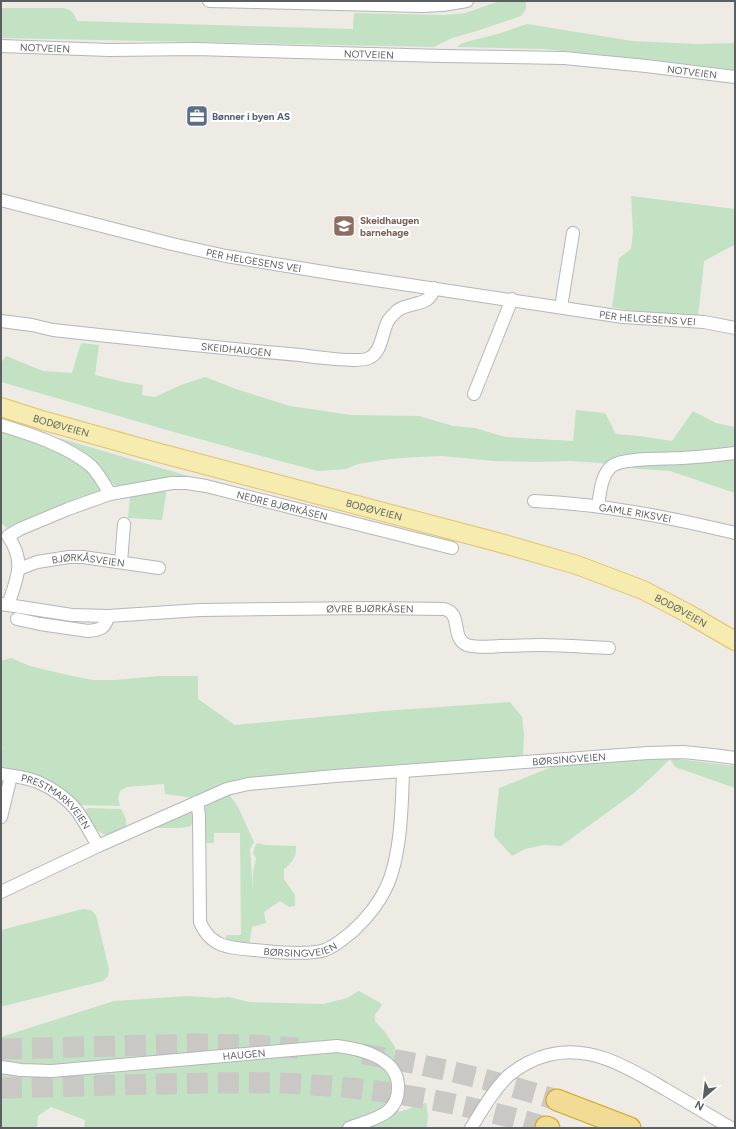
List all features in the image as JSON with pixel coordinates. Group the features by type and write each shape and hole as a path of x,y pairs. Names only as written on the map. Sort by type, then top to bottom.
{"highway":[{"path":"557,1100 630,1128"}],"main road":[{"name":"BODØVEIEN","path":"1,407 152,451 497,542 577,565 643,590 687,613 735,641"}],"street":[{"path":"209,1 422,6 442,5 467,1"},
{"name":"NOTVEIEN","path":"1,46 109,50 195,49 430,56 564,58 639,65 735,78"},
{"name":"PER HELGESENS VEI","path":"1,200 172,244 226,256 623,317 704,322 735,328"},
{"path":"561,307 573,233"},
{"name":"SKEIDHAUGEN","path":"1,321 101,336 363,360 369,359 378,349 388,321 394,313 405,306 428,299 433,293 434,288"},
{"path":"474,394 512,299"},
{"path":"1,425 40,438 79,458 91,467 101,479 110,494"},
{"path":"598,506 605,475 613,466 620,462 735,453"},
{"name":"NEDRE BJØRKÅSEN","path":"5,605 19,569 18,553 14,544 5,533 20,529 68,509 110,494 172,483 200,485 452,548"},
{"name":"GAMLE RIKSVEI","path":"534,501 598,506 675,519 735,533"},
{"path":"121,562 124,524"},
{"name":"BJØRKÅSVEIEN","path":"19,569 37,562 68,557 83,557 158,568"},
{"name":"ØVRE BJØRKÅSEN","path":"5,605 72,615 108,616 200,610 369,608 444,609 453,613 459,638 467,645 486,647 543,645 609,648"},
{"path":"17,619 88,631 102,628 107,622 108,616"},
{"name":"BØRSINGVEIEN","path":"1,892 98,846 197,802 227,789 248,784 648,753 683,752 735,758"},
{"name":"BØRSINGVEIEN","path":"197,802 199,815 200,922 208,935 215,942 236,949 267,952 310,952 325,950 341,941 355,929 371,912 386,888 397,849 403,771"},
{"path":"1,817 6,775"},
{"name":"PRESTMARKVEIEN","path":"6,775 37,781 64,798 76,810 98,846"},
{"name":"HAUGEN","path":"1,1067 21,1070 52,1071 337,1046 356,1049 376,1057 390,1067 396,1075 398,1096 394,1105 387,1112 349,1128"},
{"path":"471,1128 500,1085 516,1070 543,1056 563,1052 573,1052 596,1055 618,1063 731,1128"}],"green space":[{"path":"500,1 526,1 526,9 521,16 452,38 434,47 1,38 1,8 64,8 72,12 77,21 353,29 354,13 445,15 465,13"},
{"path":"527,24 632,41 697,44 735,43 735,70 545,49 457,47 462,43 501,33"},
{"path":"631,196 735,209 735,246 732,246 704,261 698,317 632,311 612,307 619,258 631,249 633,232"},
{"path":"81,343 99,345 95,375 143,385 142,395 155,397 181,385 205,377 236,389 290,406 351,415 419,416 453,426 475,428 505,437 573,441 576,410 605,413 616,434 672,441 693,411 716,423 735,427 735,493 670,471 625,468 601,463 570,461 494,461 442,456 389,459 358,464 346,469 318,471 174,432 1,382 1,363 6,356 43,371 72,373"},
{"path":"1,429 32,440 68,456 84,466 103,493 10,531 1,523"},
{"path":"59,438 195,478 117,487"},
{"path":"167,488 162,520 128,518 130,497"},
{"path":"11,658 30,666 93,680 115,680 159,676 198,676 198,699 235,725 384,711 510,702 522,717 524,735 523,758 374,769 193,798 165,794 164,784 127,787 120,791 118,798 120,806 80,805 75,799 64,791 1,769 1,749 5,748 1,748 1,661"},
{"path":"670,758 735,766 735,788 675,767 670,759 634,793 561,846 544,845 525,849 512,856 494,836 499,788 557,765"},
{"path":"229,794 238,807 254,842 250,849 253,889 253,872 256,858 253,853 257,843 265,845 296,846 296,853 293,859 284,869 284,879 295,895 295,906 289,907 280,901 264,912 266,923 252,927 249,946 227,944 226,935 241,935 240,833 214,833 214,843 203,843 203,822 206,805 210,801"},
{"path":"89,808 121,809 126,819 126,827 110,836 105,835 97,830 91,823 84,810"},
{"path":"190,811 193,814 191,826 181,828 153,828"},
{"path":"83,909 91,910 96,915 109,969 108,976 103,981 4,1006 1,1005 1,930"},
{"path":"359,991 382,1004 375,1014 375,1021 385,1032 395,1047 392,1085 399,1112 426,1103 428,1115 427,1128 84,1128 85,1120 51,1107 38,1116 37,1128 1,1128 1,1037 114,1001 188,996 215,998 229,997 249,1002 323,1004 347,998"}],"tunnel":[{"path":"1,1049 192,1044 298,1048"},
{"path":"363,1054 461,1074 557,1100"},
{"path":"1,1088 238,1083 277,1083 344,1087 460,1105 546,1127"}],"place":[{"name":"Bønner i byen AS","path":"197,116"},
{"name":"Skeidhaugen barnehage","path":"344,226"}]}
